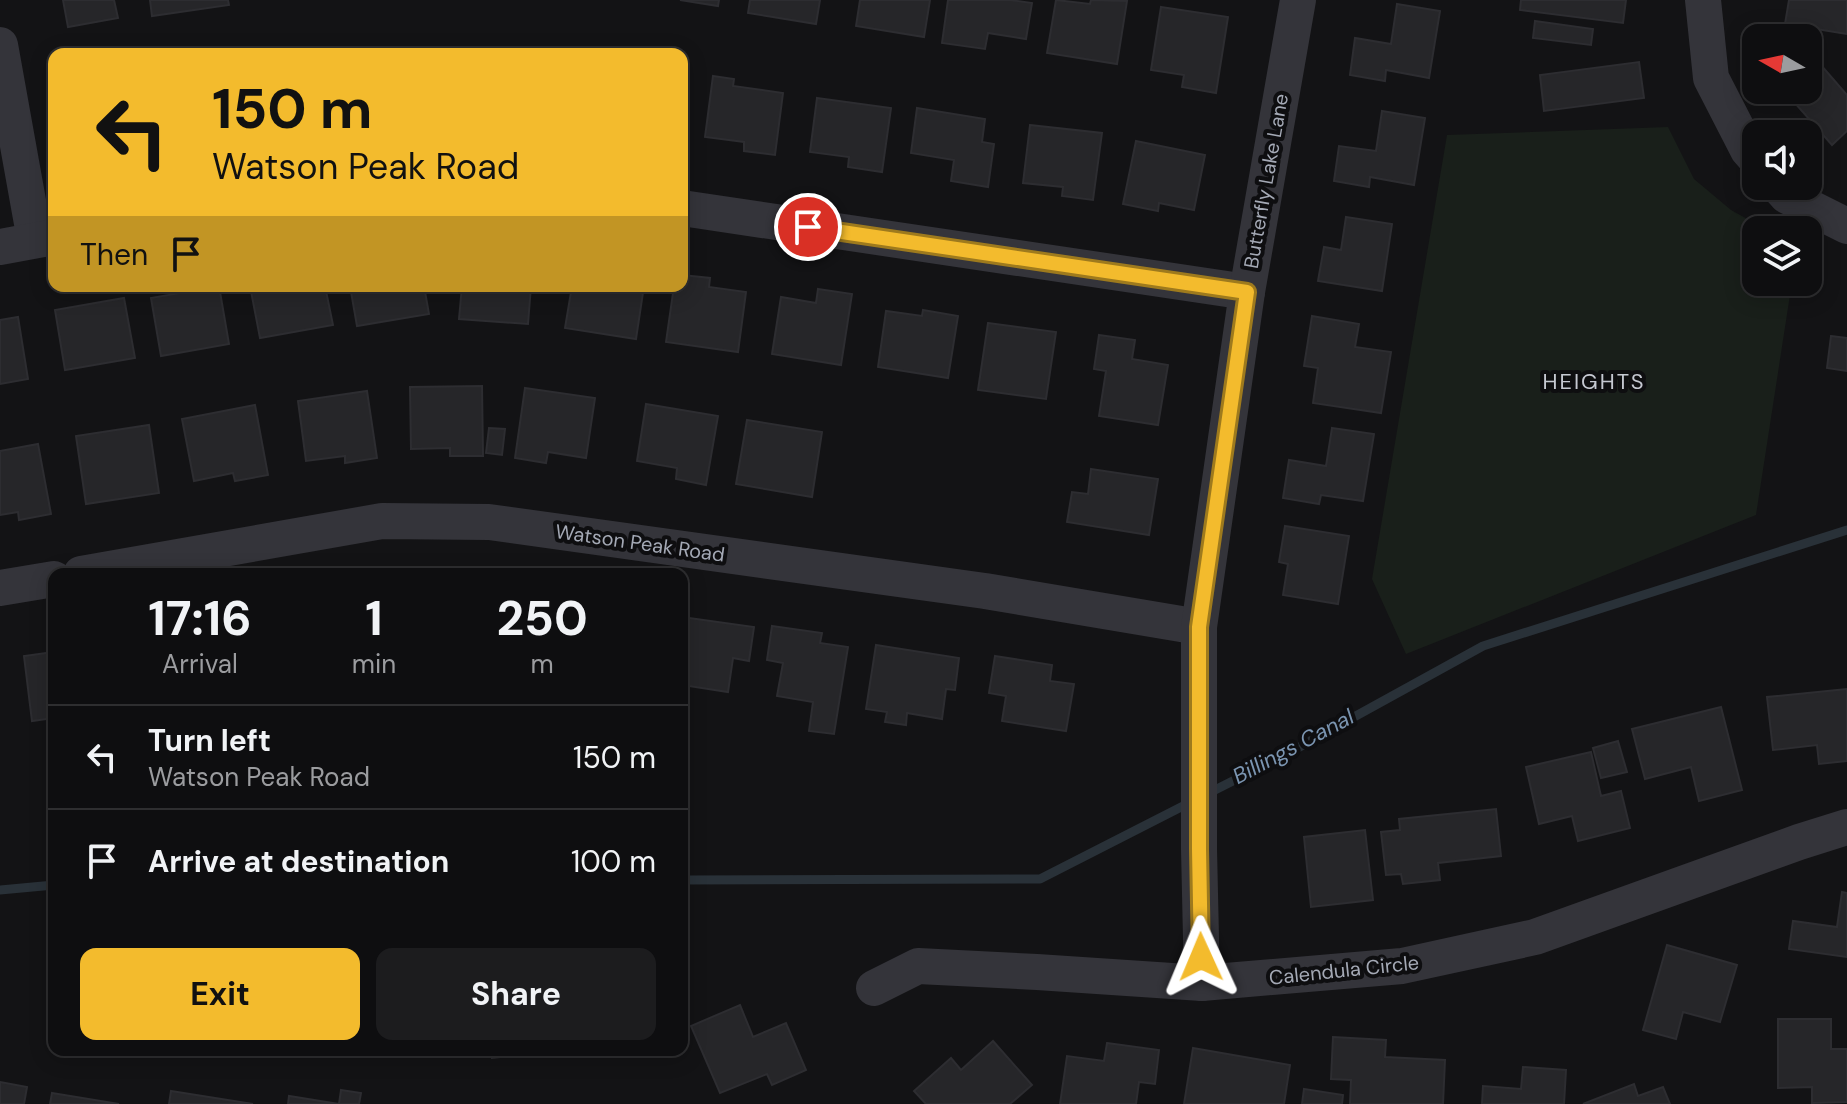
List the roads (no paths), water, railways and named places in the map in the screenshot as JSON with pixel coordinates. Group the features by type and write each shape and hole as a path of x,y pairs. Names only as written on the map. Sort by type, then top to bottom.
{"street":[{"name":"Butterfly Lake Lane","path":"1202,983 1199,627 1247,292 1298,0"},
{"path":"1703,0 1711,78 1742,138"},
{"path":"0,45 30,241"},
{"path":"1795,200 1847,226"},
{"path":"688,209 1247,292"},
{"name":"Watson Peak Road","path":"115,568 382,521 489,522 985,591 1199,627"},
{"path":"0,588 48,580"},
{"name":"Calendula Circle","path":"874,988 918,966 1202,983 1402,966 1535,937 1847,827"}],"waterway":[{"name":"Billings Canal","path":"1209,793 1483,646 1847,530"},
{"name":"Billings Canal","path":"688,880 1040,879 1189,803"},
{"name":"Billings Canal","path":"0,890 48,886"}],"district":[{"name":"HEIGHTS","path":"1594,381"}]}
